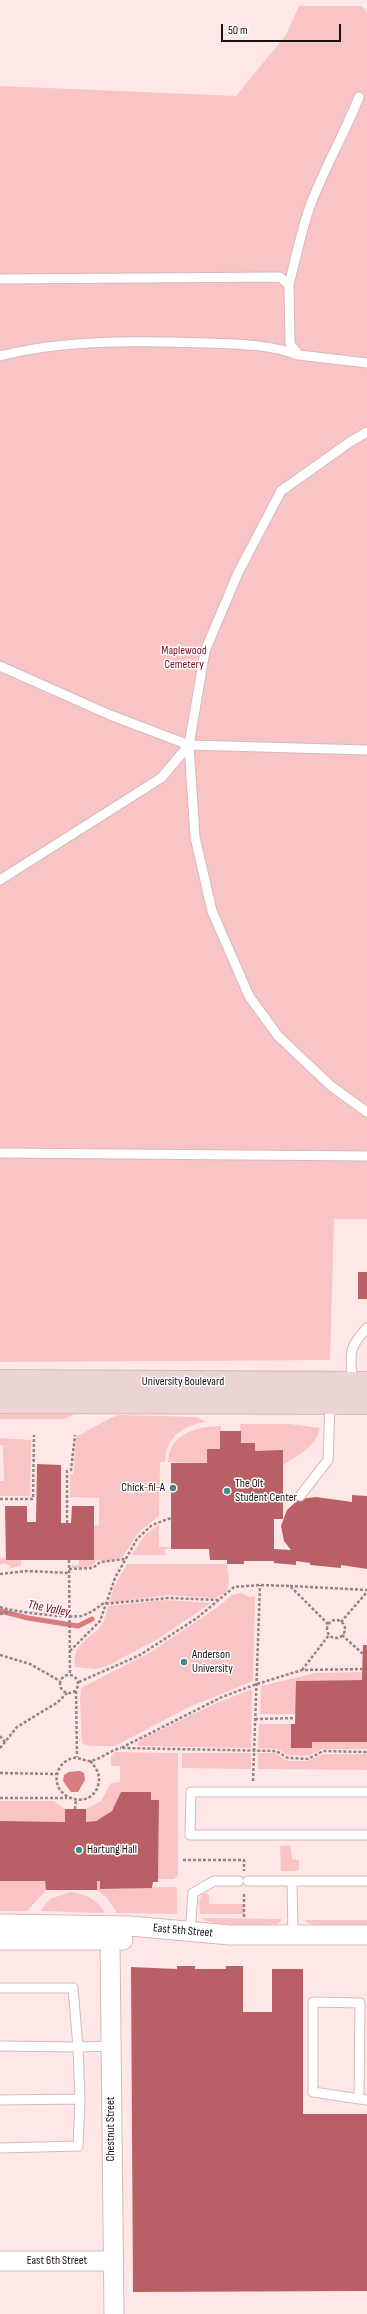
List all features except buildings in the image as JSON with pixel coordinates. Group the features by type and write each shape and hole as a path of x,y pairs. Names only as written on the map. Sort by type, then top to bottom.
{"main road":[{"name":"University Boulevard","path":"0,1381 360,1393"},
{"name":"University Boulevard","path":"0,1402 330,1403 360,1393"}],"street":[{"name":"East 5th Street","path":"0,1924 130,1926 230,1935 367,1934"},
{"path":"0,1940 111,1942 190,1932"},
{"name":"Chestnut Street","path":"111,1942 114,2314"},
{"name":"East 6th Street","path":"0,2261 114,2261"}],"lane":[{"path":"299,355 290,344 289,285 309,210 326,167 344,132 359,97"},
{"path":"0,279 280,277 289,285"},
{"path":"0,356 16,352 78,345 142,342 247,345 280,348 299,355 367,363"},
{"path":"367,432 350,442 281,491 238,573 206,651 189,745 196,837 212,911 249,996 278,1036 331,1086 367,1112"},
{"path":"0,666 110,715 189,745 367,750"},
{"path":"0,880 161,778 189,745"},
{"path":"0,1152 367,1156"},
{"path":"360,1393 351,1360 353,1343 367,1328"},
{"path":"300,1496 328,1460 330,1403"},
{"path":"367,1792 191,1792 190,1835 367,1835"},
{"path":"190,1932 193,1893 214,1880 244,1878 292,1881 367,1881"},
{"path":"292,1881 293,1935"},
{"path":"111,1942 117,1933 130,1926"},
{"path":"0,1988 73,1988 78,2047 80,2099 78,2146 0,2148"},
{"path":"313,2002 360,2003 363,2099 313,2092 313,2002"},
{"path":"0,2046 112,2046"},
{"path":"0,2100 80,2099"}],"path":[{"path":"0,1499 34,1499 34,1435"},
{"path":"67,1523 67,1471 71,1470 75,1435"},
{"path":"70,1651 100,1621 115,1578 137,1539 152,1525 171,1518"},
{"path":"0,1574 27,1571 69,1571 93,1568 100,1562 126,1559"},
{"path":"69,1560 70,1674"},
{"path":"253,1792 260,1585"},
{"path":"77,1757 76,1691 79,1682 140,1655 197,1618 234,1587 260,1585 367,1591"},
{"path":"290,1586 328,1624"},
{"path":"341,1622 367,1591"},
{"path":"0,1614 12,1612 69,1617 81,1616 94,1611 102,1604 169,1598 220,1600"},
{"path":"0,1607 12,1612"},
{"path":"328,1624 336,1620 341,1622 344,1627 342,1635"},
{"path":"328,1624 327,1629 329,1635 334,1638 342,1635"},
{"path":"302,1670 329,1635"},
{"path":"342,1635 363,1654"},
{"path":"0,1655 30,1664 60,1681 62,1690 67,1693"},
{"path":"90,1761 121,1748 222,1697 257,1684 302,1670 363,1669"},
{"path":"60,1681 64,1676 70,1674 76,1677 79,1682"},
{"path":"0,1748 16,1727 58,1702 67,1693 76,1691"},
{"path":"255,1719 296,1718"},
{"path":"0,1736 5,1742"},
{"path":"121,1748 276,1751 288,1758 308,1759 323,1751 367,1752"},
{"path":"0,1798 69,1798 76,1800 90,1796 98,1785 98,1772 90,1761 77,1757 64,1762 57,1774 58,1788 69,1798"},
{"path":"0,1773 57,1774"},
{"path":"75,1809 76,1800"},
{"path":"183,1860 244,1860 244,1878"},
{"path":"244,1889 244,1917"}],"green space":[{"name":"Maplewood Cemetery","path":"299,6 362,6 367,13 367,1219 334,1219 330,1360 0,1362 0,86 236,96 286,35"},
{"path":"0,1408 77,1409 77,1413 63,1419 0,1419"},
{"path":"119,1415 197,1417 206,1422 183,1429 172,1439 168,1446 165,1462 160,1462 159,1516 138,1533 122,1558 108,1561 97,1560 91,1567 72,1568 72,1565 79,1565 79,1560 94,1560 94,1526 99,1525 99,1498 70,1497 70,1475 73,1474 76,1437"},
{"path":"240,1424 290,1424 320,1428 315,1440 306,1450 283,1465 282,1451 255,1451 254,1443 241,1443"},
{"path":"221,1426 220,1449 207,1449 207,1463 168,1462 170,1452 174,1444 186,1433 203,1428"},
{"path":"0,1438 31,1440 30,1496 0,1496 0,1481 4,1481 3,1445 0,1445"},
{"path":"159,1524 159,1547 171,1547 165,1549 165,1555 131,1555 145,1535"},
{"path":"0,1558 21,1560 21,1565 8,1569 11,1566 3,1563 0,1565"},
{"path":"127,1564 227,1564 229,1583 226,1592 215,1598 167,1595 109,1603 114,1587"},
{"path":"241,1593 249,1597 255,1596 253,1681 187,1708 115,1746 90,1746 82,1743 81,1688 149,1653 215,1609 232,1595"},
{"path":"165,1600 211,1603 156,1640 109,1665 96,1669 75,1667 76,1652 83,1642 102,1624 108,1606"},
{"path":"363,1672 362,1680 296,1681 296,1714 260,1714 261,1686 315,1673"},
{"path":"252,1689 251,1748 138,1746 138,1742 142,1739 212,1705"},
{"path":"259,1724 291,1724 291,1748 311,1748 312,1742 367,1742 367,1749 322,1749 308,1756 288,1755 277,1749 258,1748"},
{"path":"115,1752 178,1753 178,1875 174,1879 158,1879 159,1800 151,1800 151,1792 121,1792 116,1804 109,1813 104,1817 86,1822 86,1809 101,1801 111,1783 120,1782 120,1766 111,1766 111,1757"},
{"path":"182,1753 251,1753 251,1769 182,1768"},
{"path":"258,1753 275,1753 288,1761 308,1761 323,1754 367,1754 367,1770 258,1769"},
{"path":"0,1801 54,1801 65,1809 65,1822 0,1821"},
{"path":"290,1845 292,1859 299,1860 299,1869 297,1871 281,1871 280,1846"},
{"path":"0,1881 45,1881 46,1890 27,1911 0,1911"},
{"path":"97,1881 100,1881 100,1889 175,1887 177,1889 177,1914 117,1913 107,1898 97,1890"},
{"path":"70,1892 81,1894 95,1901 105,1913 40,1911 50,1899"},
{"path":"206,1893 209,1895 209,1904 244,1904 244,1914 200,1914 199,1901 202,1894"},
{"path":"202,1918 282,1919 278,1924 226,1925 207,1921"},
{"path":"304,1920 367,1920 367,1925 315,1925"}],"shaded area":[{"path":"80,1771 84,1773 85,1780 78,1792 71,1792 63,1781 64,1775 69,1772"}],"waterway":[{"name":"The Valley","path":"0,1611 28,1618 78,1626 92,1619"}],"place":[{"name":"Chick-fil-A","path":"173,1488"},
{"name":"The Olt Student Center","path":"227,1491"},
{"name":"Anderson University","path":"184,1662"},
{"name":"Hartung Hall","path":"79,1850"}]}
